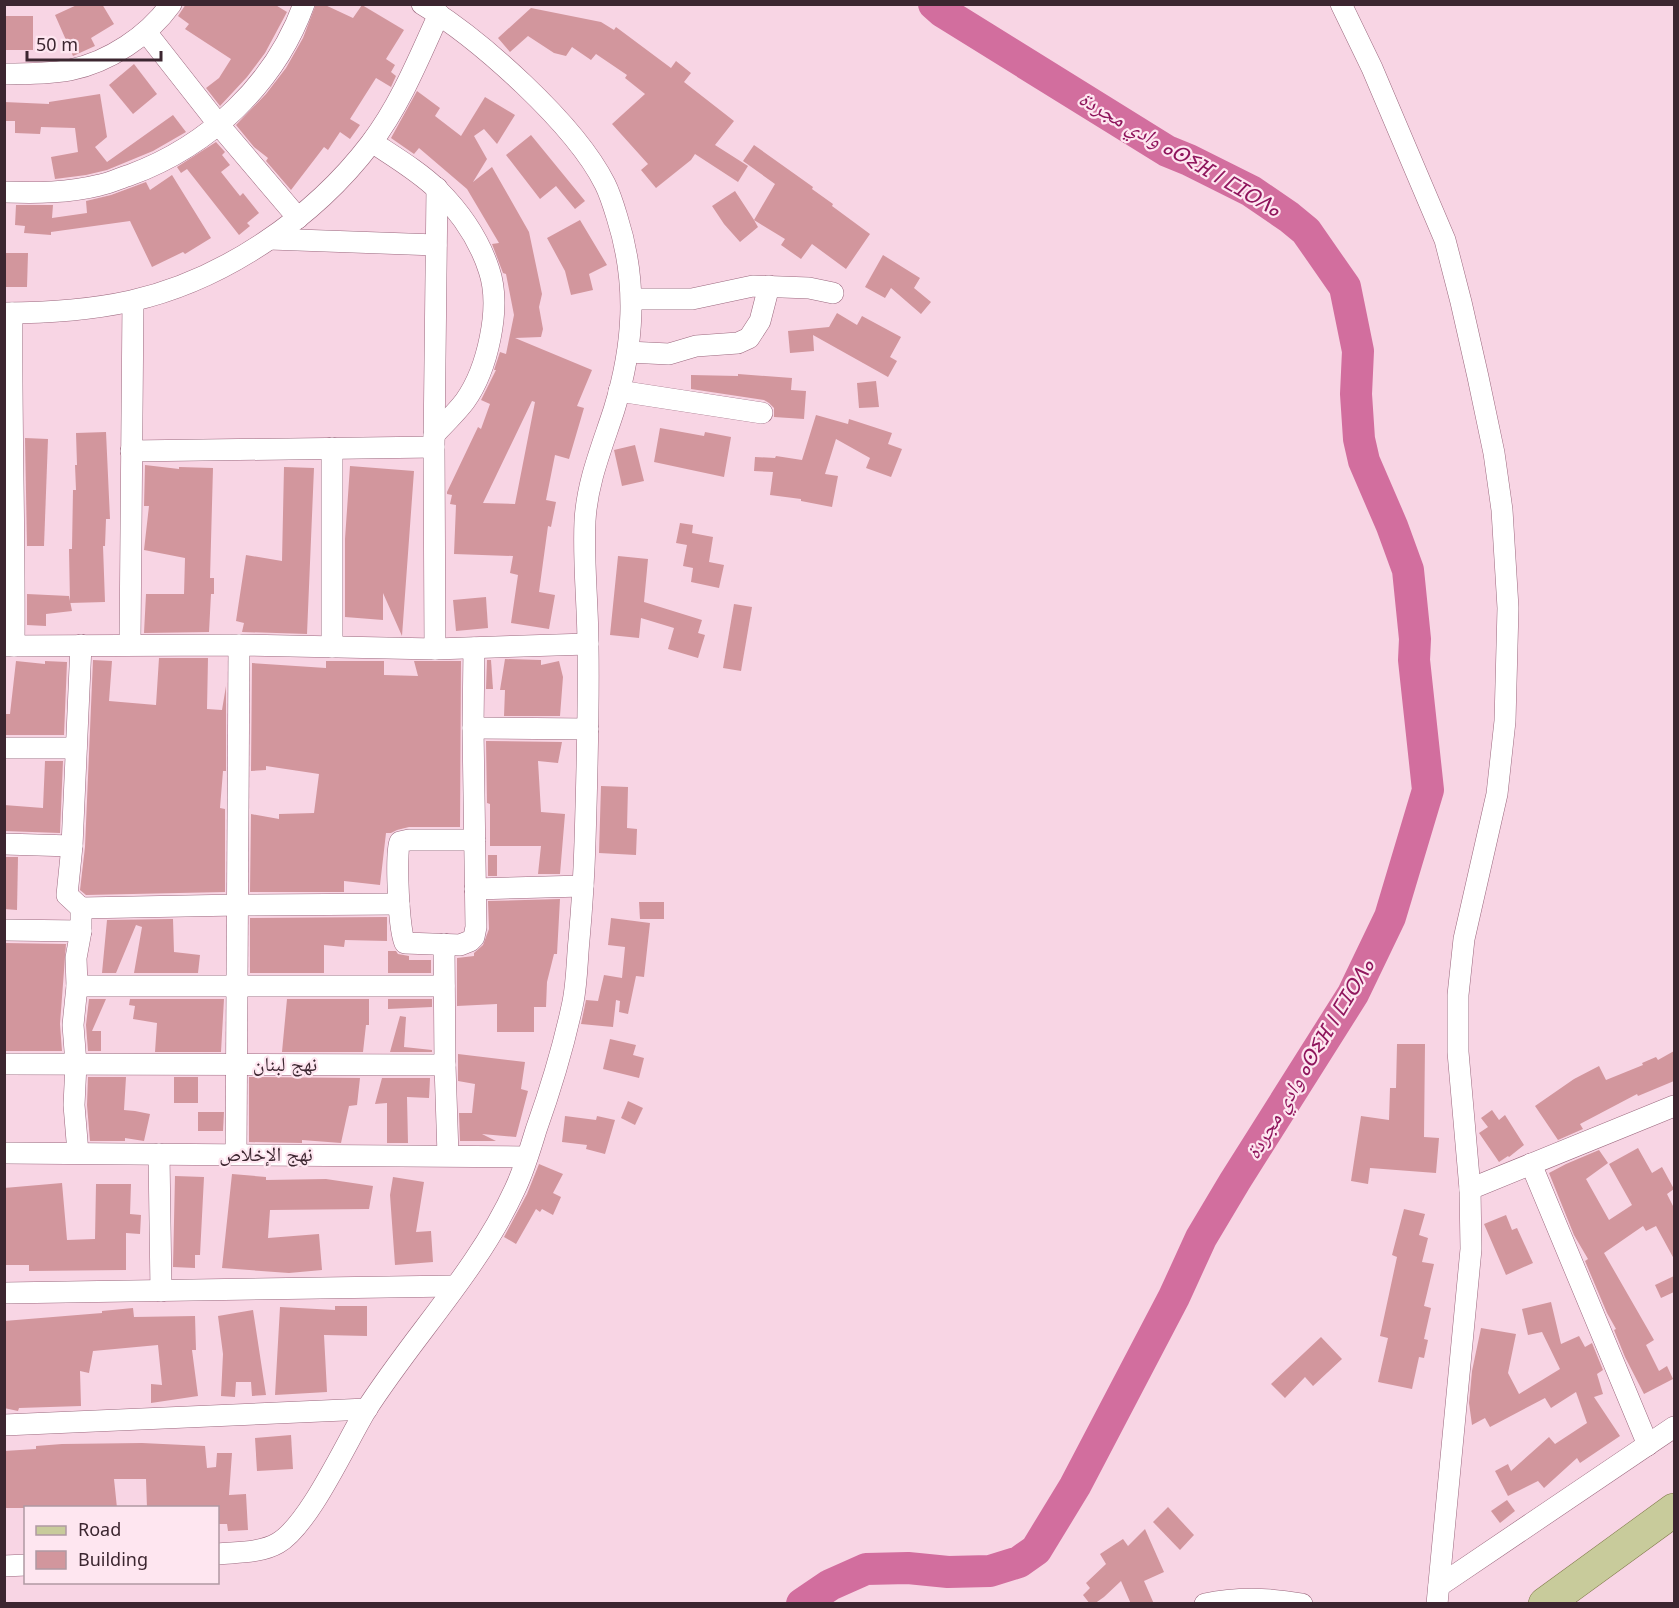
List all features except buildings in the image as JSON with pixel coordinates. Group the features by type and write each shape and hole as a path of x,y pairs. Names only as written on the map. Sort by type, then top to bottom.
{"main road":[{"path":"1562,1598 1674,1510"}],"street":[{"path":"4,74 71,70 102,59 139,39 161,18 171,4"},
{"path":"4,192 47,193 101,185 155,165 219,125 254,91 284,50 304,4"},
{"path":"1341,4 1372,68 1444,240 1461,302 1494,453 1502,510 1508,608 1505,721 1497,794 1464,939 1458,995 1458,1052 1470,1189 1471,1248 1438,1595"},
{"path":"219,1554 256,1550 276,1544 290,1534 307,1513 367,1409 481,1251 502,1215 517,1186 550,1089 573,999 583,886 588,729 588,644 585,521 590,486 628,352 633,312 629,268 618,220 605,183 581,148 550,111 509,72 472,39 430,9 408,81 372,142 341,179 298,218 270,239 249,253 196,280 133,301 76,310 8,313 9,646 130,644 435,649 588,644"},
{"path":"146,32 219,125 298,218"},
{"path":"131,451 332,448 434,441 464,402 481,370 489,345 493,306 490,272 478,242 462,215 437,188 372,142"},
{"path":"435,649 434,441 437,188"},
{"path":"270,239 436,245"},
{"path":"632,299 692,299 753,286 809,288 833,293"},
{"path":"628,352 669,354 696,346 738,343 749,338 760,321 769,286"},
{"path":"130,644 133,301"},
{"path":"619,390 762,413"},
{"path":"332,448 332,647"},
{"path":"81,645 72,846 67,895 81,908 399,904"},
{"path":"236,1154 239,645"},
{"path":"474,648 476,927 474,937 466,943 410,944 403,942 399,904 398,852 400,842 474,840"},
{"path":"473,728 588,729"},
{"path":"4,748 76,748"},
{"path":"4,844 72,846"},
{"path":"475,889 583,886"},
{"path":"78,1153 74,1105 76,1064 73,1026 77,986 75,958 81,931 81,908"},
{"path":"4,930 81,931"},
{"path":"444,944 448,1155"},
{"path":"77,986 444,986"},
{"name":"نهج لبنان","path":"4,1064 445,1065"},
{"path":"1470,1189 1672,1112"},
{"name":"نهج الإخلاص","path":"4,1153 527,1157"},
{"path":"159,1154 160,1291"},
{"path":"1531,1164 1648,1445"},
{"path":"4,1293 455,1286"},
{"path":"4,1425 367,1409"},
{"path":"1438,1595 1674,1427"},
{"path":"4,1566 24,1565"},
{"path":"1205,1604 1255,1598 1302,1604"}],"waterway":[{"name":"وادي مجردة ⴰⵙⵉⴼ ⵏ ⵎⵊⵔⴷⴰ","path":"802,1604 830,1585 866,1569 990,1571 1019,1562 1036,1550 1075,1486 1174,1297 1201,1238 1353,994 1390,917 1428,790 1414,660 1415,639 1408,570 1364,461 1359,439 1356,394 1358,351 1345,287 1306,231 1289,217 1251,191 1167,151 943,12 934,4"}]}
